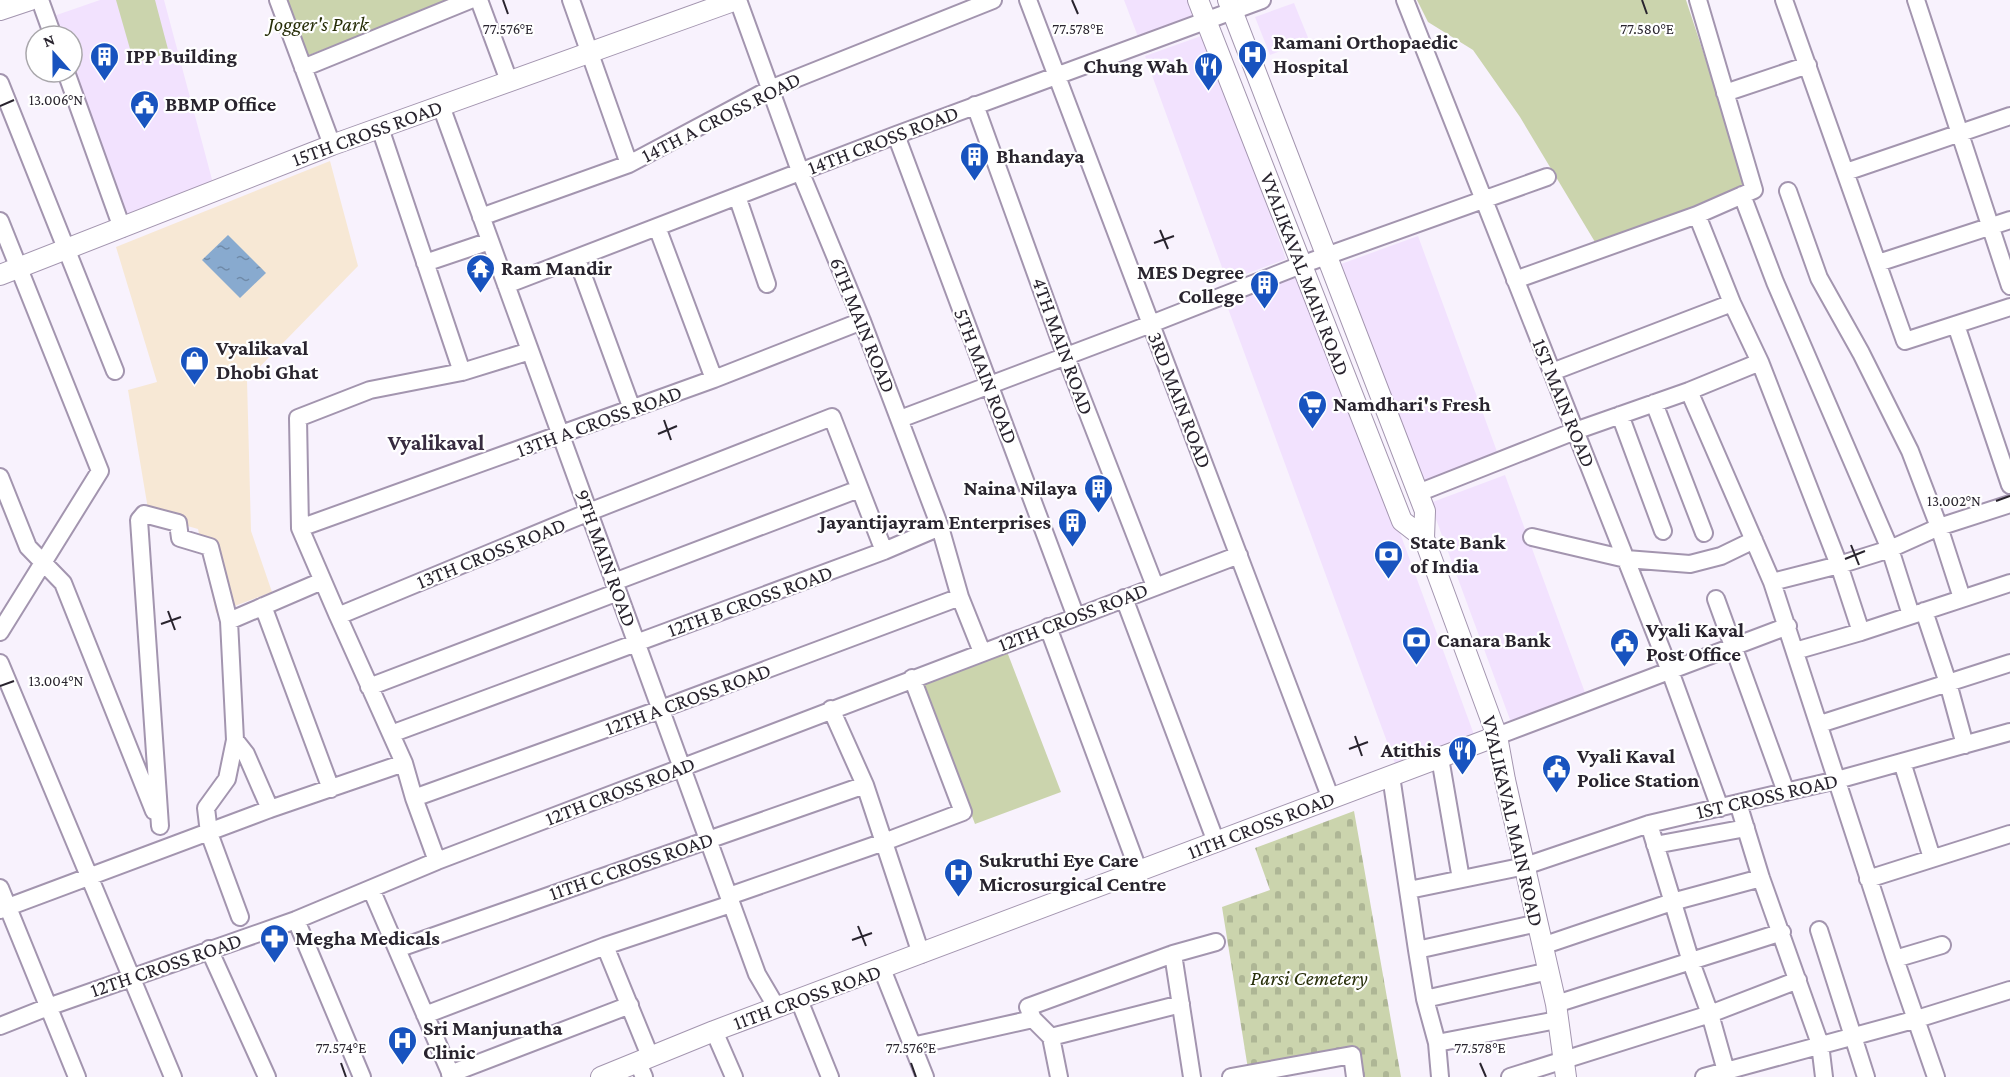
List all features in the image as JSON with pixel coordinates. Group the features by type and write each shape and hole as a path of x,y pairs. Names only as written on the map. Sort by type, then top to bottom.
{"street":[{"path":"0,10 30,0"},
{"path":"40,0 49,24"},
{"path":"278,0 332,145"},
{"path":"303,68 470,0"},
{"path":"479,0 509,81"},
{"path":"570,0 629,164"},
{"name":"15TH CROSS ROAD","path":"9,272 332,145 737,0"},
{"name":"6TH MAIN ROAD","path":"737,0 800,171 900,419 940,527 960,597 982,652"},
{"name":"14TH A CROSS ROAD","path":"481,217 629,164 770,89 993,0"},
{"name":"3RD MAIN ROAD","path":"1029,0 1331,799"},
{"name":"VYALIKAVAL MAIN ROAD","path":"1198,0 1401,521 1424,538"},
{"name":"14TH CROSS ROAD","path":"506,285 975,105 1206,22 1230,6 1262,0"},
{"name":"1ST MAIN ROAD","path":"1405,0 1670,671 1720,808"},
{"path":"1515,280 1697,215 1754,190 1698,0"},
{"path":"1784,0 1905,341 2010,307"},
{"path":"1916,0 2010,286"},
{"name":"VYALIKAVAL MAIN ROAD","path":"1230,6 1425,511 1424,538 1497,736 1504,780 1549,971 1565,1069"},
{"path":"1725,93 1808,65"},
{"path":"0,83 115,371"},
{"path":"70,84 122,228"},
{"name":"4TH MAIN ROAD","path":"975,105 1066,357 1155,586"},
{"name":"9TH MAIN ROAD","path":"441,106 757,974 777,1008"},
{"path":"1846,172 2010,116"},
{"path":"380,128 462,372"},
{"name":"5TH MAIN ROAD","path":"896,135 1076,617"},
{"path":"900,419 1066,357 1301,264 1486,201 1548,177"},
{"path":"1788,191 1819,278 1861,353 1910,451 1939,527 1962,598"},
{"path":"1742,195 1775,282 1948,683 1965,745"},
{"path":"737,196 767,284"},
{"path":"1697,215 1732,303 1760,362 1839,565 1861,632"},
{"path":"1878,263 2010,220"},
{"path":"0,221 9,272 100,471 0,632"},
{"path":"657,227 714,380"},
{"path":"425,263 490,242"},
{"path":"578,259 632,409"},
{"path":"1552,372 1732,303"},
{"name":"13TH A CROSS ROAD","path":"300,528 714,380 862,321"},
{"path":"1956,325 2010,486"},
{"path":"437,861 404,763 300,528 298,418 370,390 462,372 530,351"},
{"path":"1418,493 1760,362"},
{"path":"1689,391 1772,582 1788,626 1895,959 1936,1077"},
{"path":"1654,404 1704,533"},
{"path":"1620,415 1663,531"},
{"name":"13TH CROSS ROAD","path":"338,616 589,512 832,417 884,551"},
{"path":"0,477 28,547 63,583 167,846"},
{"path":"369,687 859,489"},
{"path":"1772,582 1890,549 1939,527 2010,504"},
{"path":"160,826 139,520 144,514 177,523 180,538 210,547 229,621 236,740 227,779 206,808 209,833 240,917"},
{"name":"12TH B CROSS ROAD","path":"391,734 884,551 940,527"},
{"path":"1532,537 1626,559 1690,564 1721,556 1754,540"},
{"name":"12TH CROSS ROAD","path":"0,1026 48,1006 296,920 437,861 1239,555"},
{"path":"229,621 322,581"},
{"path":"1796,651 2010,583"},
{"name":"12TH A CROSS ROAD","path":"414,798 661,710 960,597"},
{"path":"1124,598 1216,842"},
{"path":"1716,599 1786,792"},
{"path":"264,606 331,789"},
{"name":"11TH CROSS ROAD","path":"602,1077 644,1066 714,1031 1788,626"},
{"path":"1048,627 1139,872"},
{"path":"0,663 173,1077"},
{"path":"1820,724 2010,663"},
{"path":"425,1015 963,812 912,678"},
{"path":"831,709 865,785 921,954"},
{"name":"1ST CROSS ROAD","path":"1408,890 1525,866 1648,824 1837,780 2010,732"},
{"path":"236,740 246,754 270,809"},
{"path":"1440,758 1461,879"},
{"path":"1902,762 1932,858"},
{"path":"4,908 167,846 404,763"},
{"path":"1391,777 1425,999 1437,1043 1440,1077"},
{"name":"11TH C CROSS ROAD","path":"397,949 865,785"},
{"path":"1738,803 1761,878 1820,1044 1824,1077"},
{"path":"1648,824 1691,962 1710,1014 1726,1071"},
{"path":"1655,845 1746,828"},
{"path":"1869,879 2010,834"},
{"path":"1542,946 1672,902 1761,878"},
{"path":"0,888 4,908 77,1077"},
{"path":"371,889 451,1075 630,1005"},
{"path":"296,920 362,1077"},
{"path":"1417,950 1538,923"},
{"path":"1819,930 1866,1077"},
{"path":"1437,1043 1557,1012 1691,962 1782,932"},
{"path":"1059,1077 1051,1037 1033,1020 1028,1007 1173,954 1216,942"},
{"path":"1895,959 1942,945"},
{"path":"605,946 630,1005 644,1066"},
{"path":"209,949 267,1077"},
{"path":"1173,954 1192,1077"},
{"path":"882,969 925,1077"},
{"path":"1425,999 1549,971"},
{"path":"1510,1077 1565,1069 1798,980"},
{"path":"1704,1077 1917,1019 2010,990"},
{"path":"799,1000 830,1077"},
{"path":"1051,1037 1181,1004"},
{"path":"912,1046 1033,1020"},
{"path":"714,1031 734,1077"},
{"path":"1231,1077 1352,1055 1355,1077"}],"shaded area":[{"name":"BBMP Office","path":"100,0 164,0 214,187 124,223 76,84 84,84 84,24 50,24 48,18"},
{"path":"1124,0 1187,0 1195,22 1140,42"},
{"path":"1294,3 1309,40 1270,55 1255,17"},
{"path":"1204,35 1286,259 1227,281 1145,56"},
{"name":"Vyalikaval Dhobi Ghat","path":"330,161 358,266 247,380 251,531 272,592 216,613 198,529 149,515 128,390 157,382 116,247"},
{"path":"1418,236 1499,457 1422,486 1341,264"},
{"path":"1305,274 1476,740 1397,769 1226,303"},
{"path":"1505,475 1587,698 1512,725 1430,503"}],"green space":[{"path":"116,0 155,0 169,53 134,63"},
{"name":"Jogger's Park","path":"282,0 450,0 304,57"},
{"path":"1417,0 1686,0 1748,188 1598,247 1520,117 1473,50 1428,22"},
{"path":"1006,649 1061,792 975,824 921,681"},
{"name":"Parsi Cemetery","path":"1354,811 1401,1077 1361,1077 1356,1051 1248,1069 1222,907 1270,890 1255,848"}],"water":[{"path":"228,235 266,273 240,298 202,260"}],"place":[{"name":"Ramani Orthopaedic Hospital","path":"1252,80"},
{"name":"IPP Building","path":"105,82"},
{"name":"Chung Wah","path":"1209,92"},
{"name":"BBMP Office","path":"144,130"},
{"name":"Bhandaya","path":"975,182"},
{"name":"Ram Mandir","path":"480,294"},
{"name":"MES Degree College","path":"1265,310"},
{"name":"Vyalikaval Dhobi Ghat","path":"195,386"},
{"name":"Namdhari's Fresh","path":"1312,430"},
{"name":"Naina Nilaya","path":"1098,514"},
{"name":"Jayantijayram Enterprises","path":"1072,548"},
{"name":"State Bank of India","path":"1389,580"},
{"name":"Canara Bank","path":"1416,666"},
{"name":"Vyali Kaval Post Office","path":"1625,668"},
{"name":"Atithis","path":"1462,776"},
{"name":"Vyali Kaval Police Station","path":"1556,794"},
{"name":"Sukruthi Eye Care Microsurgical Centre","path":"958,898"},
{"name":"Megha Medicals","path":"274,964"},
{"name":"Sri Manjunatha Clinic","path":"402,1066"}],"district":[{"name":"Vyalikaval","path":"436,442"}]}
